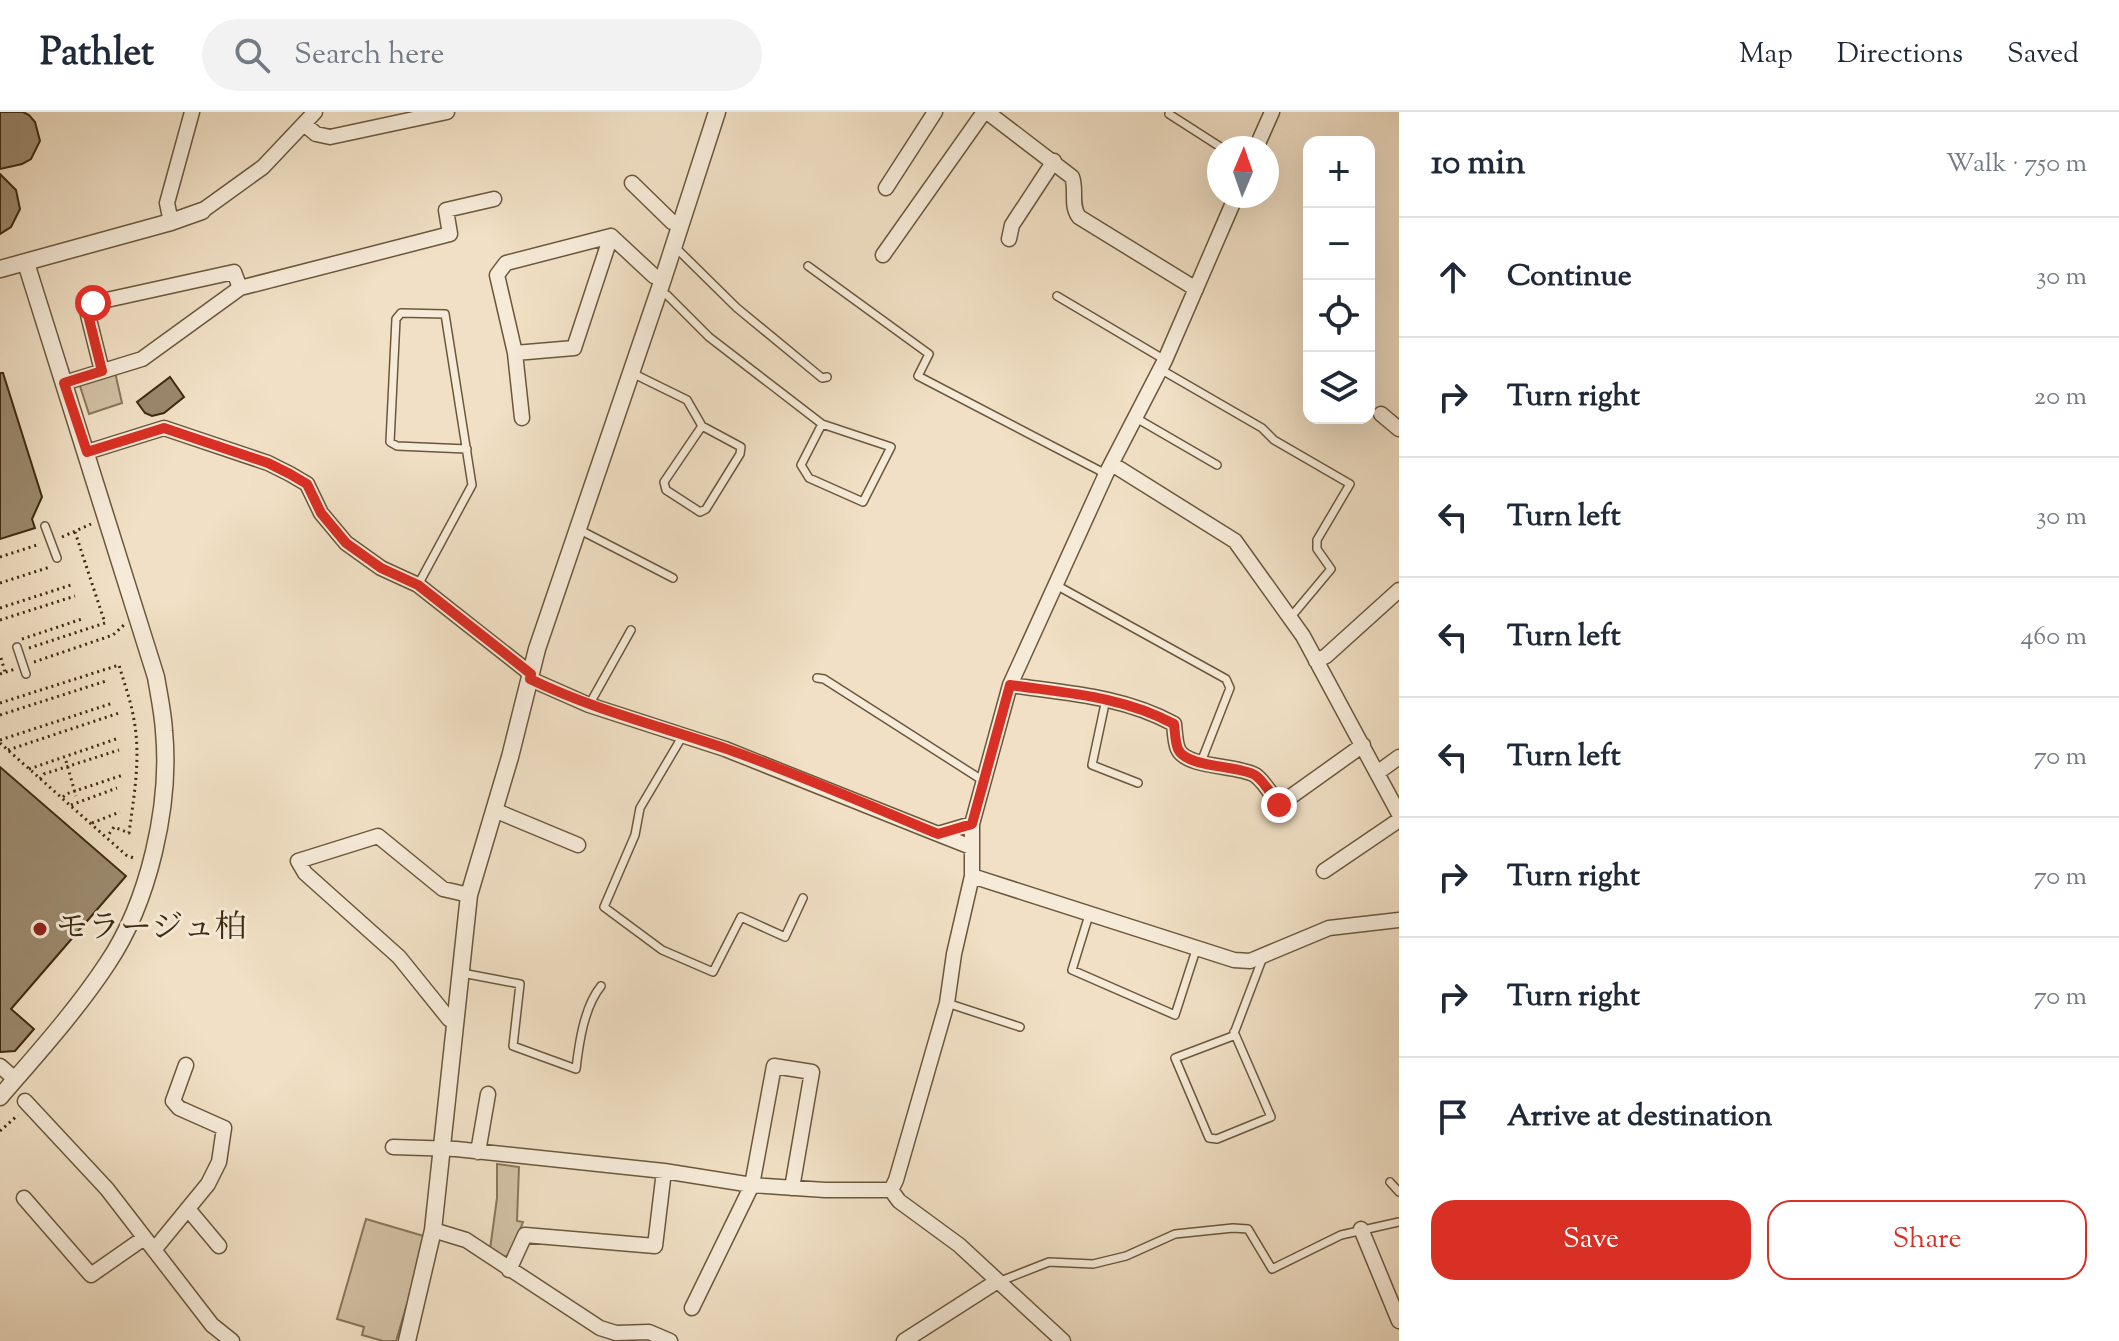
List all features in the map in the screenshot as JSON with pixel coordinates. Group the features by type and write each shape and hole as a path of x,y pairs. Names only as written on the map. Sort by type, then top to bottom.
{"street":[{"path":"171,222 167,203 192,112"},
{"path":"0,269 202,211 263,167 315,112"},
{"path":"304,124 316,134 330,137 447,112"},
{"path":"407,1341 433,1230 469,895 537,649 717,112"},
{"path":"886,188 935,112"},
{"path":"883,255 985,112 1072,177 1074,208 1079,217 1196,289"},
{"path":"1261,136 1272,112"},
{"path":"1009,239 1012,225 1054,161"},
{"path":"632,183 672,222 680,225"},
{"path":"64,383 142,359 240,288 450,234 446,210 494,199"},
{"path":"891,1190 947,1003 954,954 972,876 972,824 1010,685 1054,584 1163,365 1231,208"},
{"path":"611,236 661,286"},
{"path":"522,418 515,353 497,275 506,263 611,236"},
{"path":"515,353 574,348 611,236"},
{"path":"0,1097 108,963 132,919 148,872 160,821 165,732 156,677 26,263"},
{"path":"102,371 88,315 93,303 234,272 240,288"},
{"path":"1381,414 1399,429"},
{"path":"87,452 164,428 268,463 307,484 321,513 346,543 381,568 418,585 531,676 589,705 765,764 971,847"},
{"path":"1109,469 1235,541 1290,618 1316,661 1399,814"},
{"path":"1316,661 1326,656 1399,590"},
{"path":"1010,685 1065,690 1106,699 1174,724 1178,750 1183,756 1257,776 1279,805 1363,745"},
{"path":"1377,773 1399,757"},
{"path":"494,810 578,845"},
{"path":"1324,871 1399,820"},
{"path":"938,834 972,824"},
{"path":"455,1021 449,1019 399,957 305,873 298,861 378,836 443,889 469,895"},
{"path":"972,876 1234,960 1250,961 1263,957 1329,928 1399,920"},
{"path":"24,1198 91,1275 149,1244 188,1209 208,1184 219,1162 224,1128 179,1108 173,1101 186,1065"},
{"path":"0,1066 15,1079"},
{"path":"692,1308 752,1185 774,1066 812,1072 792,1188"},
{"path":"478,1152 488,1094"},
{"path":"24,1107 107,1189 212,1325 232,1341"},
{"path":"393,1147 478,1152 664,1171 752,1185 891,1190"},
{"path":"509,1270 525,1235 655,1246 664,1171"},
{"path":"891,1190 899,1201 959,1245 1063,1341"},
{"path":"188,1209 219,1246"},
{"path":"1361,1229 1399,1321"},
{"path":"433,1230 466,1240 600,1328 616,1333 649,1332 670,1341"},
{"path":"904,1341 996,1282"}],"lane":[{"path":"1169,114 1207,138"},
{"path":"673,246 787,351 822,378 827,377"},
{"path":"808,266 929,354 918,376 1109,469"},
{"path":"661,286 709,337 822,424 891,447 863,502 809,478 801,465 822,424"},
{"path":"1057,296 1262,428 1274,440 1350,484 1317,540 1317,549 1331,569 1290,618"},
{"path":"418,585 472,485 467,449 445,314 401,313 396,319 390,442 397,446 467,449"},
{"path":"632,373 687,400 702,426 741,447 740,454 706,509 700,512 666,490 664,482 702,426"},
{"path":"1136,418 1217,465"},
{"path":"45,526 55,562"},
{"path":"578,529 673,578"},
{"path":"1054,584 1226,679 1230,688 1201,762"},
{"path":"589,705 631,630"},
{"path":"16,644 25,670"},
{"path":"817,678 824,679 982,780"},
{"path":"1106,699 1092,765 1138,783"},
{"path":"682,737 640,808 635,835 604,907 662,950 713,972 741,917 785,937 803,898"},
{"path":"1089,915 1072,970 1175,1015 1196,950"},
{"path":"1234,1032 1271,1117 1217,1139 1209,1138 1175,1058 1233,1036 1234,1032 1263,957"},
{"path":"460,973 520,984 513,1046 576,1069 578,1048 594,994 601,986"},
{"path":"947,1003 1020,1027"},
{"path":"1390,1182 1399,1192"},
{"path":"996,1282 1049,1262 1093,1264 1126,1256 1175,1234 1233,1228 1248,1229 1272,1269 1341,1235 1399,1222"}],"path":[{"path":"0,557 95,523"},
{"path":"29,648 105,623 75,532"},
{"path":"0,583 55,562"},
{"path":"0,608 71,585"},
{"path":"0,620 75,596"},
{"path":"16,644 82,619"},
{"path":"0,658 2,673 25,670 113,635 125,624"},
{"path":"0,703 119,665 134,720 135,782 129,833 114,827 107,837"},
{"path":"0,715 106,681"},
{"path":"113,703 0,742 130,858 142,859"},
{"path":"8,750 119,713"},
{"path":"29,769 119,738"},
{"path":"40,779 44,774 119,750"},
{"path":"66,761 75,793"},
{"path":"63,797 123,775"},
{"path":"71,805 117,788"},
{"path":"92,823 120,812"},
{"path":"0,1131 24,1107"}],"shaded area":[{"path":"115,372 122,403 89,414 79,383"},
{"path":"497,1164 519,1167 517,1221 523,1222 510,1255 503,1257 490,1249 497,1198"},
{"path":"366,1219 427,1237 396,1341 362,1335 364,1327 337,1319"}],"building":[{"path":"0,112 29,115 35,122 40,141 31,159 0,169"},
{"path":"0,174 16,190 20,209 11,227 0,234"},
{"path":"0,373 3,373 42,497 32,519 35,528 0,539"},
{"path":"170,377 184,397 164,413 152,416 145,413 137,402"},
{"name":"モラージュ柏","path":"0,767 126,876 11,1009 34,1029 15,1051 0,1052"}],"place":[{"name":"モラージュ柏","path":"40,929"}],"route":[{"path":"93,303 88,315 102,371 64,383 87,452 164,428 268,463 290,474 307,484 321,513 346,543 391,574 418,585 531,674 530,679 559,693 725,749 938,834 972,824 1010,685 1065,690 1106,699 1162,718 1174,724 1178,750 1183,756 1257,776 1279,805"}]}
